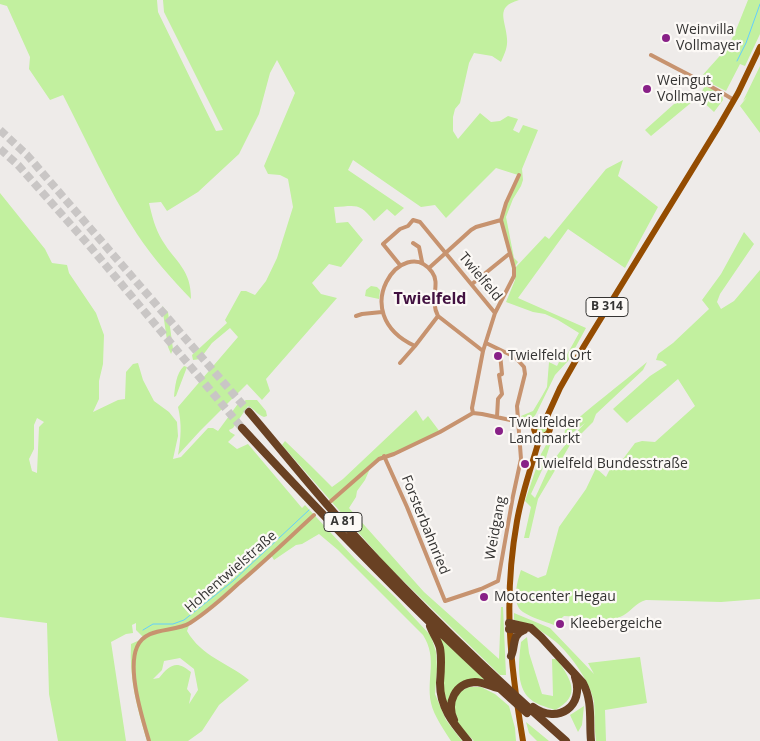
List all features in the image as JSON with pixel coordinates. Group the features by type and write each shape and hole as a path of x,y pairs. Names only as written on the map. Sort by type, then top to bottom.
{"highway":[{"name":"A 81","path":"249,412 327,504 390,573 566,741"},
{"name":"A 81","path":"242,428 339,532 429,622 559,741"},
{"path":"429,622 441,653 440,692 443,706 450,720 470,741"},
{"path":"509,626 536,632"},
{"path":"509,626 527,627 536,632 548,643 583,684 589,698 591,741"},
{"path":"511,656 514,650 514,638 524,630"},
{"path":"521,700 526,701 544,713 563,712 572,705 578,694 575,674"},
{"path":"470,741 452,715 451,704 455,694 462,686 476,682 500,689"}],"main road":[{"name":"B 314","path":"545,421 588,339 734,100 760,47"},
{"path":"538,420 545,421 550,427 550,432 540,437 534,432 534,425 538,420"},
{"path":"522,741 511,656 509,626 510,579 516,527 527,478 540,437"}],"street":[{"path":"651,55 698,81 710,84 734,100"},
{"path":"495,313 514,276 514,268 501,220 504,208 519,175"},
{"name":"Twielfeld","path":"400,265 383,244 400,229 408,226 413,220 420,222 495,313 483,351 472,408 473,414"},
{"path":"428,268 470,230 501,220"},
{"path":"413,243 419,247 422,262 436,279 434,308 438,316 483,351"},
{"path":"472,284 509,254"},
{"path":"415,346 404,341 394,333 386,322 381,302 387,281 400,265 414,261 422,262"},
{"path":"356,316 382,312"},
{"path":"400,363 438,316"},
{"path":"486,343 515,357 524,367 525,381 518,399 518,422"},
{"path":"497,418 498,399 502,394 499,375 502,374 500,354"},
{"path":"330,501 373,462 440,432 473,414 534,425"},
{"name":"Weidgang","path":"445,601 482,590 498,581 521,459 518,422"},
{"name":"Forsterbahnried","path":"384,456 445,601"},
{"name":"Hohentwielstraße","path":"149,741 142,717 134,672 134,657 140,642 156,632 190,623 219,601 314,515"}],"green space":[{"path":"0,0 157,0 158,12 216,131 223,130 164,12 163,0 519,0 506,6 504,10 507,42 506,51 501,62 492,56 474,53 469,63 460,103 455,109 453,117 453,131 458,139 480,113 491,122 500,121 508,116 518,119 513,130 519,133 523,125 538,130 522,169 523,180 521,186 513,199 506,217 514,258 518,262 514,268 501,220 520,172 518,175 496,168 446,218 435,205 421,207 353,160 348,170 404,208 395,216 387,209 374,221 365,211 357,206 334,207 336,223 348,222 363,240 341,267 329,264 312,283 321,294 337,298 266,379 270,391 262,400 247,384 178,455 181,431 178,407 238,337 230,328 212,343 200,359 193,360 192,355 227,323 225,320 241,291 255,295 266,281 277,258 293,207 288,179 280,175 268,174 264,166 295,93 277,60 270,73 259,114 239,154 198,192 167,211 161,202 149,203 160,235 167,248 186,273 191,299 143,243 126,217 63,95 50,100 29,69 30,57 7,6 0,4"},
{"path":"748,0 760,0 760,34 745,66 740,64 726,91 700,78 726,49 734,35"},
{"path":"760,66 760,133 740,106 747,97 743,101"},
{"path":"705,86 722,94 723,100 714,112 698,97"},
{"path":"698,97 651,136 645,130 674,104"},
{"path":"623,160 618,176 658,207 625,268 568,229 518,298 586,328 568,361 555,375 536,414 529,423 522,421 521,416 533,411 547,387 549,362 557,366 561,358 564,360 579,333 545,314 533,312 506,302 515,280 515,268 545,236 549,239 606,169"},
{"path":"0,193 45,249 52,263 67,265 69,273 96,313 104,335 99,399 93,412 118,400 125,399 126,372 133,364 138,363 143,380 154,401 169,412 177,422 178,436 173,459 181,457 208,428 218,431 237,405 246,400 257,400 266,411 267,416 262,416 248,406 233,428 229,430 235,435 228,442 237,449 248,444 302,508 305,505 431,636 436,652 435,694 446,720 462,741 451,741 432,708 430,694 431,660 423,635 338,550 319,534 302,544 296,545 274,560 271,555 190,623 187,631 200,647 249,680 219,705 202,731 188,741 147,741 137,705 131,669 131,644 144,638 136,630 136,623 132,625 133,633 126,634 111,642 126,741 58,741 49,694 47,623 0,617","holes":["37,418 44,422 39,427 37,473 32,471 29,459 34,449 34,425","180,658 194,669 198,690 189,704 191,694 187,689 191,672 186,668 174,665 167,669 159,678 153,679 162,670 164,661"]},
{"path":"744,232 754,244 720,294 717,302 721,309 734,301 760,270 760,599 721,602 646,600 627,613 613,619 599,620 564,616 554,625 523,612 517,604 516,598 521,570 538,578 546,575 559,527 586,489 596,468 606,477 610,469 620,463 635,443 642,441 655,442 695,406 678,379 627,423 613,409 650,376 667,365 662,361 656,360 658,354 673,343 709,309 702,300 721,274"},
{"path":"371,286 377,287 380,290 379,299 365,296 366,290"},
{"path":"162,306 168,312 173,349 171,354 168,347"},
{"path":"647,362 643,370 596,414 593,422 570,445 538,499 529,538 524,538 531,507 525,501 541,454 546,445 550,445 542,470 531,494 535,498 554,460 585,423 571,434 564,436 565,430"},
{"path":"184,366 187,367 174,397 175,385"},
{"path":"416,410 423,421 428,416 440,432 373,462 349,508 424,592 499,659 501,607 503,607 506,675 500,675 386,564 282,445 285,441 332,487 343,479"},
{"path":"544,423 547,424 547,434 540,435 537,434 536,427 537,424"},
{"path":"514,613 550,628 594,674 588,663 640,657 647,703 605,710 606,741 596,741 594,702 584,677 558,644 539,630 514,620"},
{"path":"440,637 486,681 458,686 450,713 443,697"},
{"path":"527,637 529,653 542,694 553,696 552,659 557,659 569,680 571,693 569,699 555,710 533,701 527,696 521,684 519,670 521,642"},
{"path":"469,687 481,687 495,694 509,706 515,728 516,741 474,741 464,731 456,719 454,708 457,693"},
{"path":"584,706 582,725 578,732 570,715"},
{"path":"526,722 549,741 537,741 529,733"}],"waterway":[{"path":"737,61 746,43 760,4"},
{"path":"143,630 153,624 173,624 184,620 233,581 309,510"}],"tunnel":[{"path":"0,130 27,155 249,412"},
{"path":"0,149 18,165 87,243 242,428"}],"place":[{"name":"Weinvilla Vollmayer","path":"666,38"},
{"name":"Weingut Vollmayer","path":"647,89"},
{"name":"Twielfeld Ort","path":"498,356"},
{"name":"Twielfelder Landmarkt","path":"499,431"},
{"name":"Twielfeld Bundesstraße","path":"525,464"},
{"name":"Motocenter Hegau","path":"484,597"},
{"name":"Kleebergeiche","path":"560,624"}],"district":[{"name":"Twielfeld","path":"430,299"}]}
